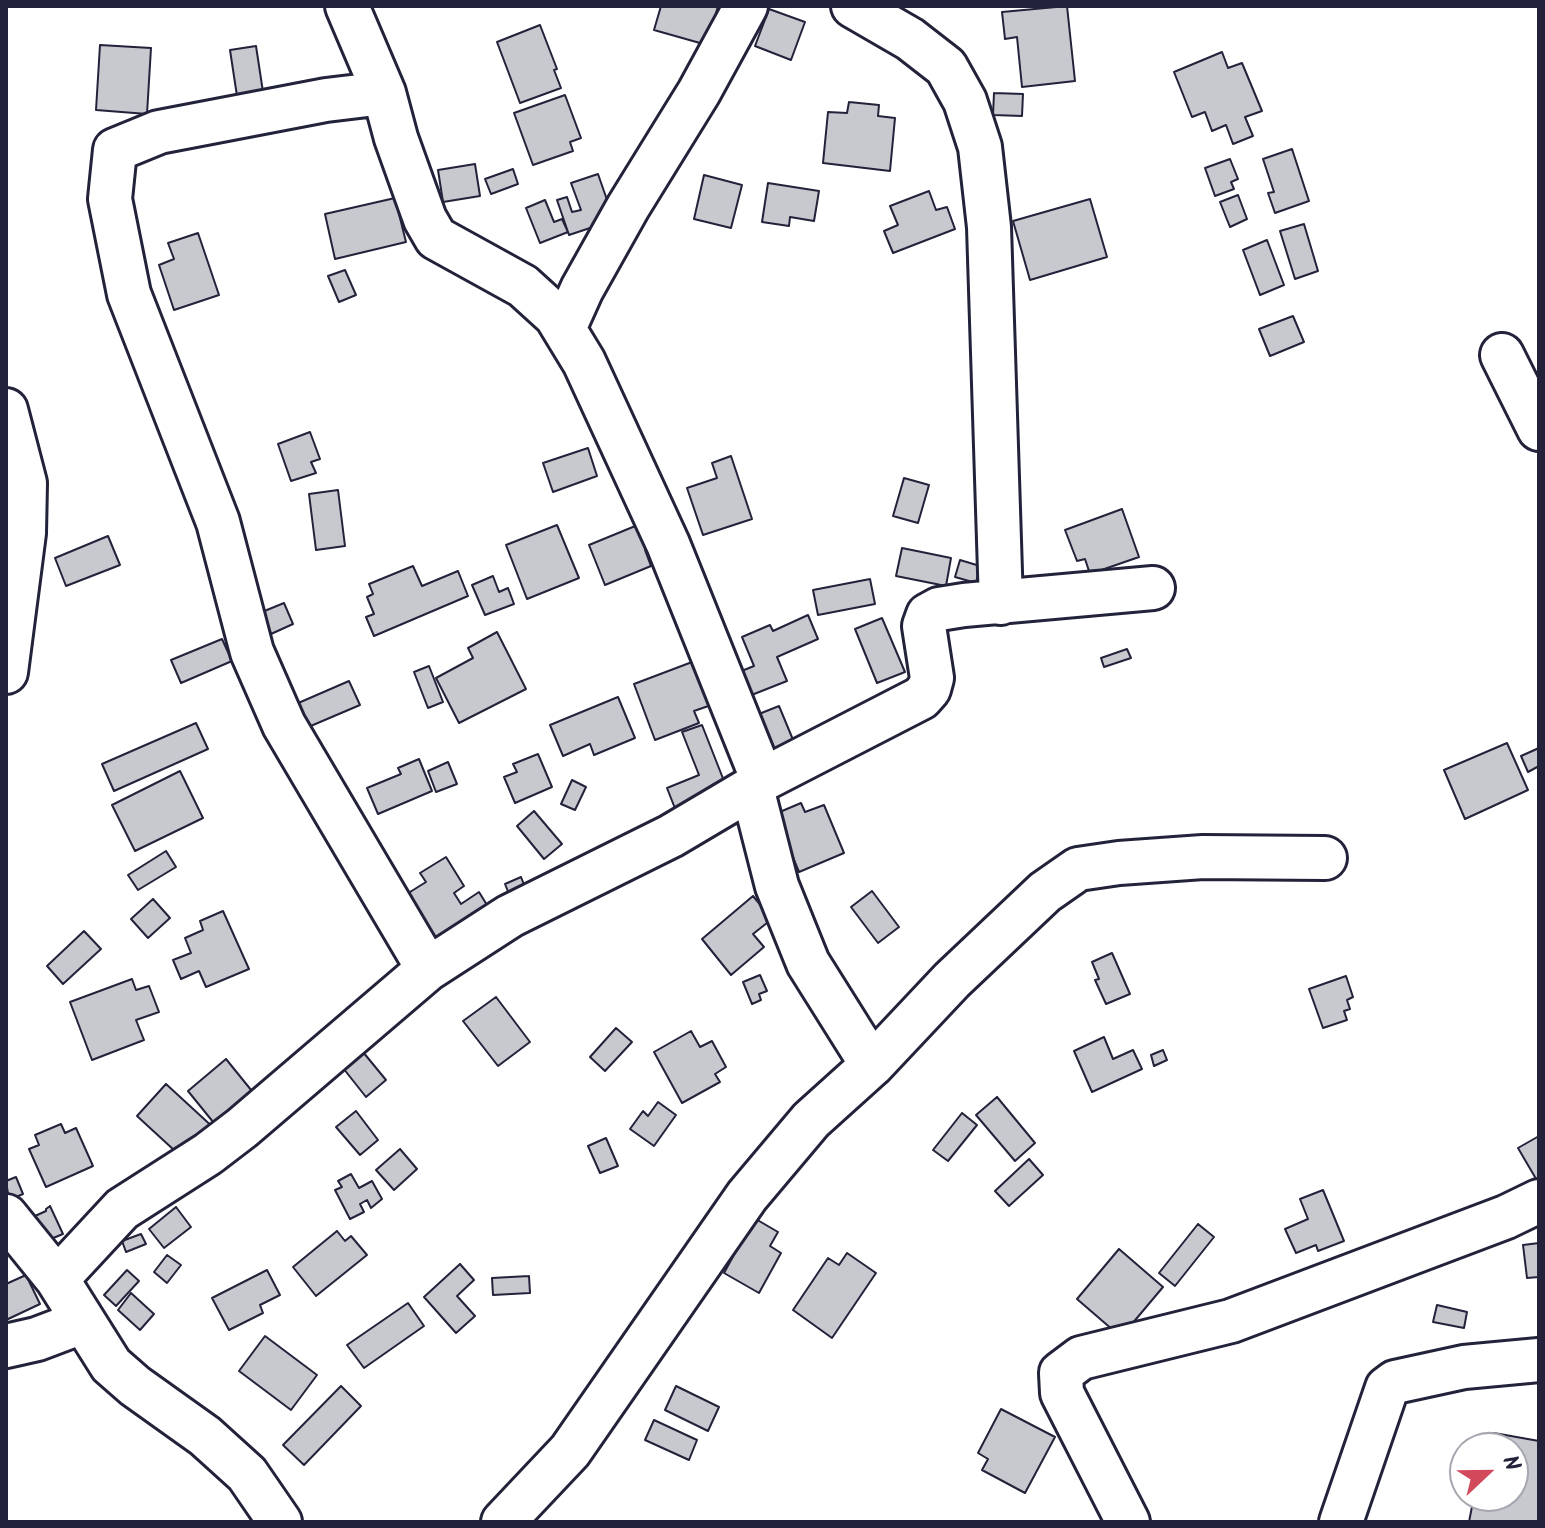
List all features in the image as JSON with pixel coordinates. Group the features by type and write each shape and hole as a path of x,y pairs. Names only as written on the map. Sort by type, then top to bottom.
{"street":[{"path":"347,6 384,93 396,138 425,219 436,238 523,286 556,316 584,362 668,544 756,761 759,771 754,786 777,886 808,963 872,1065"},
{"path":"564,329 628,207 699,92 746,6"},
{"path":"853,6 910,39 946,67 965,101 980,147 989,227 1001,603"},
{"path":"384,93 326,100 159,132 115,150 110,199 129,294 218,522 252,652 284,725 428,969"},
{"path":"1502,355 1539,429"},
{"path":"6,410 25,483 24,533 6,672"},
{"path":"57,1279 122,1209 208,1154 242,1128 428,969 510,916 671,836 754,786 921,698 929,689 932,678 924,626 928,615 939,609 964,605 1153,588"},
{"path":"503,1522 570,1451 747,1196 811,1120 872,1065 952,980 1045,892 1078,869 1119,863 1203,857 1325,858"},
{"path":"1128,1522 1062,1393 1061,1373 1081,1358 1231,1321 1493,1222 1539,1201"},
{"path":"6,1216 57,1279 111,1365 205,1436 247,1474 280,1522"},
{"path":"6,1346 37,1339 82,1322"},
{"path":"1341,1522 1387,1388 1395,1382 1464,1367 1539,1360"}],"building":[{"path":"661,6 718,6 707,45 654,30"},
{"path":"1067,6 1075,81 1022,87 1017,37 1005,39 1002,12"},
{"path":"769,9 805,22 791,60 755,46"},
{"path":"540,25 561,88 520,103 497,42"},
{"path":"100,45 151,48 147,114 96,110"},
{"path":"256,46 263,92 237,96 230,50"},
{"path":"1222,52 1228,68 1242,63 1262,111 1245,117 1253,136 1233,144 1226,125 1212,131 1205,112 1192,117 1174,72"},
{"path":"994,93 1023,94 1022,116 993,115"},
{"path":"565,95 581,138 570,142 573,151 533,165 514,113"},
{"path":"849,102 879,105 878,116 895,118 890,171 823,163 828,112 847,113"},
{"path":"1292,149 1309,201 1275,213 1268,193 1274,192 1263,159"},
{"path":"1230,159 1238,179 1231,182 1234,189 1215,196 1205,168"},
{"path":"475,164 480,196 443,202 438,170"},
{"path":"513,169 518,184 491,194 485,179"},
{"path":"598,174 614,220 569,235 557,200 567,197 572,212 581,210 571,183"},
{"path":"704,175 742,185 731,228 694,219"},
{"path":"768,183 819,191 814,221 790,217 789,226 762,222"},
{"path":"929,191 936,210 947,207 955,229 893,253 884,231 898,225 890,206"},
{"path":"1238,195 1247,219 1230,227 1220,202"},
{"path":"395,198 406,242 335,259 325,214"},
{"path":"1090,199 1107,257 1030,280 1013,221"},
{"path":"545,200 554,222 562,219 568,232 540,243 526,208"},
{"path":"1304,224 1318,271 1295,279 1280,231"},
{"path":"198,233 219,295 174,310 159,265 174,259 168,243"},
{"path":"1267,240 1284,285 1260,295 1243,250"},
{"path":"345,270 356,295 339,302 328,276"},
{"path":"1293,316 1304,342 1270,356 1259,329"},
{"path":"310,432 320,459 311,462 316,473 291,481 278,444"},
{"path":"588,448 597,476 553,492 543,463"},
{"path":"731,456 752,519 703,535 687,488 717,478 712,463"},
{"path":"904,478 929,485 918,523 893,516"},
{"path":"338,490 345,546 316,550 309,494"},
{"path":"1122,509 1139,557 1090,574 1085,559 1077,561 1065,530"},
{"path":"645,522 655,546 645,550 651,566 605,585 589,545"},
{"path":"557,525 579,578 527,599 506,545"},
{"path":"108,536 120,565 66,586 55,558"},
{"path":"902,548 951,558 946,586 896,576"},
{"path":"960,560 980,566 976,583 955,577"},
{"path":"413,566 422,586 458,571 468,596 374,636 366,617 374,614 367,597 373,594 369,584"},
{"path":"493,576 499,592 508,588 514,604 485,615 472,585"},
{"path":"870,579 875,604 818,615 813,590"},
{"path":"284,603 293,624 271,634 262,612"},
{"path":"808,615 818,639 777,657 787,681 749,696 739,672 754,666 742,637 770,625 773,631"},
{"path":"882,618 905,672 877,683 855,629"},
{"path":"497,632 526,689 459,723 436,678 473,658 468,648"},
{"path":"222,639 232,661 181,683 171,660"},
{"path":"1127,649 1131,658 1104,667 1101,658"},
{"path":"700,659 717,703 694,711 699,723 655,740 634,684"},
{"path":"429,666 443,702 428,708 414,672"},
{"path":"349,681 360,705 306,728 296,704"},
{"path":"618,697 635,738 594,755 590,744 563,756 550,725"},
{"path":"779,706 801,759 772,771 749,718"},
{"path":"196,723 208,749 114,791 102,764"},
{"path":"702,725 724,781 712,785 716,795 676,811 667,788 699,775 682,732"},
{"path":"1507,743 1528,790 1465,819 1444,770"},
{"path":"1539,748 1539,766 1528,772 1521,756"},
{"path":"538,754 552,787 515,803 504,777 517,772 513,764"},
{"path":"419,759 432,791 378,814 367,788 401,774 398,768"},
{"path":"448,762 457,784 436,792 428,771"},
{"path":"180,771 203,818 135,851 112,805"},
{"path":"572,780 586,787 575,810 561,804"},
{"path":"801,803 805,812 824,805 844,853 799,872 775,814"},
{"path":"534,811 562,844 544,859 517,826"},
{"path":"166,851 176,867 138,890 128,875"},
{"path":"446,857 464,886 454,893 461,904 479,892 495,918 430,959 394,902 426,882 420,873"},
{"path":"521,877 527,892 511,899 505,884"},
{"path":"872,891 899,927 878,943 851,907"},
{"path":"753,896 772,919 753,934 764,947 731,975 702,939"},
{"path":"153,899 170,918 148,938 131,919"},
{"path":"223,911 249,969 206,987 199,971 181,979 173,960 191,953 185,938 203,930 200,921"},
{"path":"84,931 101,949 63,984 47,966"},
{"path":"1112,953 1130,994 1106,1004 1095,980 1099,979 1092,962"},
{"path":"760,975 767,991 759,994 761,1000 752,1004 743,982"},
{"path":"1346,976 1353,997 1347,1000 1350,1009 1344,1011 1347,1020 1323,1028 1309,989"},
{"path":"132,979 136,990 149,986 159,1012 136,1020 144,1040 92,1060 70,1002"},
{"path":"496,997 530,1042 498,1066 463,1021"},
{"path":"616,1028 632,1042 605,1071 590,1057"},
{"path":"691,1031 700,1047 712,1041 726,1067 715,1074 720,1082 682,1103 654,1052"},
{"path":"1104,1037 1113,1059 1133,1050 1142,1069 1092,1092 1074,1051"},
{"path":"1163,1050 1167,1060 1154,1066 1151,1055"},
{"path":"363,1052 386,1080 366,1097 343,1068"},
{"path":"226,1059 260,1101 222,1133 188,1091"},
{"path":"166,1084 216,1130 187,1162 137,1116"},
{"path":"997,1097 1035,1143 1015,1161 976,1115"},
{"path":"658,1102 676,1115 654,1146 630,1129 643,1111 648,1116"},
{"path":"356,1111 378,1140 360,1155 336,1127"},
{"path":"962,1113 977,1125 948,1161 933,1150"},
{"path":"61,1124 65,1133 76,1128 93,1166 46,1187 29,1149 39,1145 35,1135"},
{"path":"1539,1136 1539,1184 1518,1148"},
{"path":"606,1138 618,1166 600,1173 588,1146"},
{"path":"400,1149 417,1169 394,1190 376,1170"},
{"path":"1029,1159 1043,1175 1009,1206 995,1191"},
{"path":"351,1174 359,1188 372,1181 382,1199 371,1208 367,1200 360,1204 364,1212 350,1219 335,1190 342,1187 338,1181"},
{"path":"16,1177 23,1194 9,1200 6,1181"},
{"path":"1323,1190 1344,1241 1318,1251 1316,1245 1296,1253 1285,1229 1308,1219 1300,1199"},
{"path":"50,1206 63,1234 41,1243 35,1216"},
{"path":"176,1207 191,1227 164,1248 149,1229"},
{"path":"754,1218 778,1232 770,1246 781,1253 759,1293 724,1273"},
{"path":"1198,1224 1214,1237 1175,1286 1159,1273"},
{"path":"337,1231 345,1241 351,1236 367,1255 316,1296 293,1267"},
{"path":"141,1234 146,1244 126,1252 122,1241"},
{"path":"1539,1243 1539,1277 1527,1278 1523,1245"},
{"path":"1119,1249 1163,1287 1121,1337 1077,1299"},
{"path":"847,1253 876,1273 832,1338 793,1310 828,1258 839,1265"},
{"path":"167,1255 181,1265 167,1283 154,1272"},
{"path":"460,1264 474,1280 457,1296 475,1316 456,1333 424,1297"},
{"path":"127,1270 139,1281 116,1306 104,1295"},
{"path":"267,1270 280,1295 260,1305 263,1313 229,1330 212,1298"},
{"path":"26,1275 40,1304 6,1320 6,1284"},
{"path":"529,1276 530,1293 493,1295 492,1278"},
{"path":"131,1293 154,1314 140,1330 118,1310"},
{"path":"408,1303 424,1326 364,1368 347,1345"},
{"path":"1437,1305 1467,1312 1464,1328 1433,1322"},
{"path":"265,1336 317,1375 291,1410 239,1371"},
{"path":"341,1386 361,1406 304,1465 283,1445"},
{"path":"676,1386 719,1407 708,1431 665,1410"},
{"path":"1001,1409 1055,1437 1025,1493 982,1470 988,1459 978,1453"},
{"path":"654,1420 697,1440 689,1460 645,1440"},
{"path":"1529,1439 1539,1441 1539,1522 1469,1522 1471,1512 1529,1512"}]}
